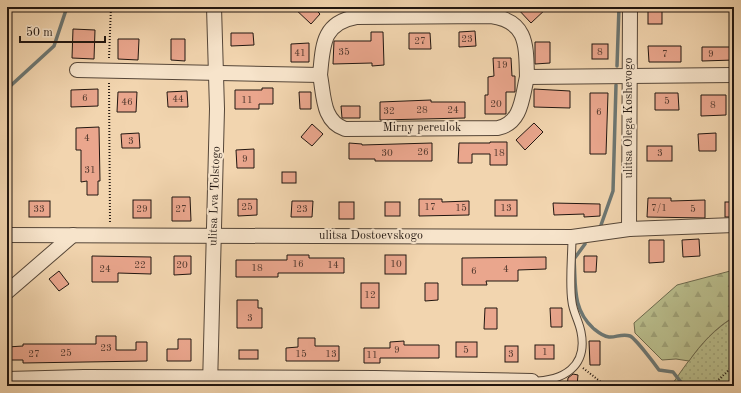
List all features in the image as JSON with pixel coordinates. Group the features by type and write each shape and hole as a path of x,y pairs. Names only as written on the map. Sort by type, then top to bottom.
{"street":[{"name":"ulitsa Lva Tolstogo","path":"211,382 213,236 218,109 215,74 214,7"},
{"name":"ulitsa Olega Koshevogo","path":"628,229 630,7"},
{"name":"Mirny pereulok","path":"491,16 510,21 523,36 526,45 527,77 516,117 505,126 498,128 344,129 338,126 328,115 320,75 325,38 330,30 346,19 356,17 491,16"},
{"path":"77,70 320,75"},
{"path":"527,77 734,75"},
{"name":"ulitsa Dostoevskogo","path":"7,235 572,237 628,229 734,225"},
{"path":"7,292 72,235"},
{"path":"7,379 84,377 211,382 375,378 532,383"}],"lane":[{"path":"532,383 560,377 577,364 581,350 581,332 572,302 572,237"}],"path":[{"path":"110,235 108,71 111,7"},
{"path":"577,364 606,386"},
{"path":"712,386 734,365"}],"green space":[{"path":"734,270 734,317 727,321 709,337 689,361 676,359 662,360 635,333 634,323 677,285"},
{"path":"734,317 734,386 671,386 691,357 707,339"}],"building":[{"path":"293,7 313,7 320,14 311,24"},
{"path":"516,7 548,7 531,23"},
{"path":"648,7 662,7 662,24 648,24"},
{"path":"73,29 95,30 94,59 72,58"},
{"path":"475,31 476,46 459,47 459,32"},
{"path":"371,32 383,32 384,65 372,66 372,63 333,64 334,41 371,41"},
{"path":"231,33 253,33 254,45 231,46"},
{"path":"409,33 430,33 431,49 409,49"},
{"path":"118,39 139,39 138,60 118,59"},
{"path":"171,39 185,39 185,61 171,60"},
{"path":"535,42 550,42 550,63 535,64"},
{"path":"309,43 309,62 291,62 291,44"},
{"path":"592,44 608,44 608,59 592,59"},
{"path":"648,46 681,46 681,62 649,62"},
{"path":"702,47 734,47 734,60 702,61"},
{"path":"493,58 511,58 512,76 515,76 515,92 506,92 506,114 485,114 485,95 488,95 488,77 494,76"},
{"path":"262,88 273,88 273,104 259,104 259,109 235,109 235,90 262,90"},
{"path":"98,89 98,106 71,107 71,90"},
{"path":"534,89 570,91 570,108 534,107"},
{"path":"187,91 188,107 168,107 167,92"},
{"path":"118,92 137,92 136,112 117,112"},
{"path":"299,92 311,92 311,109 300,109"},
{"path":"590,93 608,93 606,154 590,154"},
{"path":"655,93 678,93 679,110 655,110"},
{"path":"701,95 726,95 726,115 701,116"},
{"path":"431,100 431,102 465,102 465,118 380,120 380,102"},
{"path":"341,106 360,106 360,118 342,118"},
{"path":"534,123 543,132 525,150 516,140"},
{"path":"312,124 323,134 312,146 301,137"},
{"path":"99,127 100,181 98,181 98,195 87,195 87,181 81,182 81,150 76,150 76,128"},
{"path":"139,133 140,148 122,148 121,134"},
{"path":"716,133 716,151 699,151 698,134"},
{"path":"507,142 507,165 490,165 490,154 472,154 472,163 458,163 459,143"},
{"path":"349,143 362,145 432,143 432,161 375,161 375,159 349,159"},
{"path":"647,146 672,146 672,161 647,161"},
{"path":"254,149 254,168 237,168 236,150"},
{"path":"282,172 296,172 296,183 282,183"},
{"path":"172,197 190,197 191,221 172,221"},
{"path":"648,198 671,198 671,201 705,200 705,218 647,217"},
{"path":"238,199 257,199 257,215 238,216"},
{"path":"419,199 442,199 442,202 469,201 469,215 419,216"},
{"path":"133,200 151,200 151,218 133,218"},
{"path":"495,200 517,200 517,216 495,216"},
{"path":"29,201 50,201 50,217 29,217"},
{"path":"292,201 313,201 312,217 291,217"},
{"path":"339,202 354,202 354,219 339,219"},
{"path":"385,202 400,202 400,216 385,216"},
{"path":"725,202 734,202 734,217 725,217"},
{"path":"553,203 600,204 600,216 584,217 584,214 554,215"},
{"path":"699,239 700,256 683,257 682,240"},
{"path":"649,240 664,240 664,262 649,263"},
{"path":"287,255 309,255 309,258 344,258 344,273 278,273 278,277 236,277 236,260 287,260"},
{"path":"385,255 406,255 406,274 385,274"},
{"path":"92,256 151,257 151,274 118,273 118,282 92,282"},
{"path":"174,256 191,256 191,274 174,275"},
{"path":"584,256 597,256 596,272 584,272"},
{"path":"546,257 546,269 518,270 518,281 486,281 487,285 462,285 462,258"},
{"path":"59,271 69,284 59,291 49,279"},
{"path":"361,283 379,283 379,308 361,308"},
{"path":"425,283 438,283 438,300 425,301"},
{"path":"237,300 258,300 258,308 262,308 262,328 237,328"},
{"path":"485,308 497,308 497,329 484,329"},
{"path":"550,308 562,308 562,327 551,327"},
{"path":"96,336 116,336 116,350 136,350 136,342 147,342 147,361 23,363 23,360 7,360 7,347 23,346 23,344 96,344"},
{"path":"298,338 315,338 315,346 339,346 339,361 286,361 286,348 298,347"},
{"path":"178,339 191,339 191,361 167,361 167,349 178,349"},
{"path":"404,341 404,345 439,345 439,358 380,358 380,363 364,363 364,348 390,348 390,342"},
{"path":"589,341 600,341 600,365 590,365"},
{"path":"456,342 477,342 477,357 456,357"},
{"path":"535,345 554,345 554,359 535,359"},
{"path":"505,346 518,346 518,362 505,362"},
{"path":"239,350 258,350 258,359 239,359"},
{"path":"573,374 578,375 577,386 567,386 568,378"}],"waterway":[{"path":"7,89 54,46 67,7"},
{"path":"617,66 619,7"},
{"path":"601,225 613,191 616,85"},
{"path":"585,244 574,259 576,296 581,313 586,321 604,336 630,336 659,370 673,372 684,386"}]}
